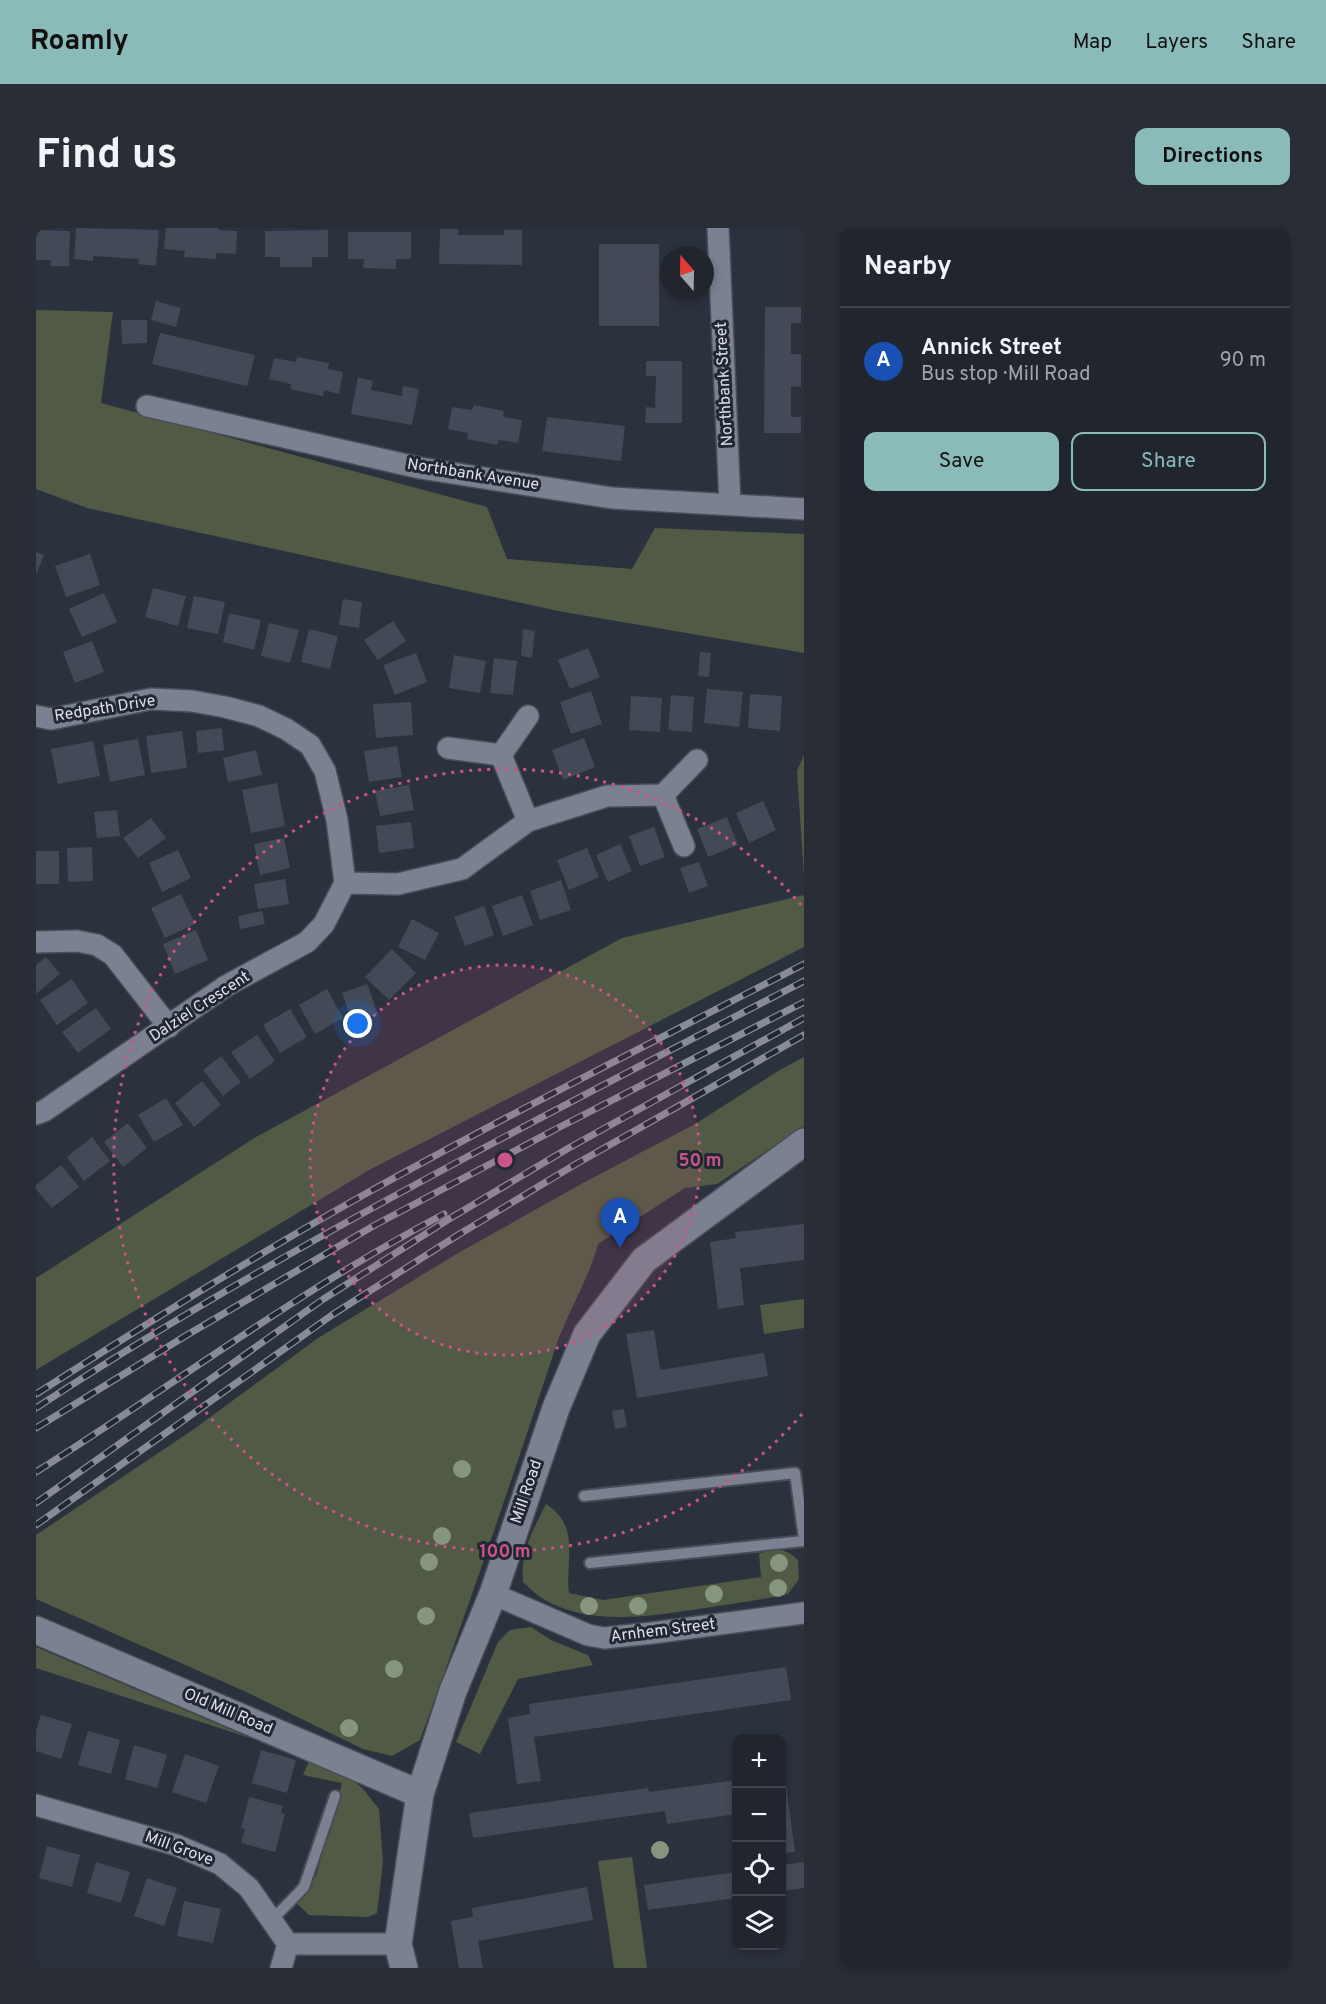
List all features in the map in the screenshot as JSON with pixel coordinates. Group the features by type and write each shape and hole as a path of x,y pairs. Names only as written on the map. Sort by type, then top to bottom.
{"street":[{"name":"Northbank Street","path":"718,228 730,504"},
{"name":"Northbank Avenue","path":"147,406 420,468 612,498 804,510"},
{"name":"Redpath Drive","path":"36,716 51,719 152,699 192,701 259,716 286,729 310,746 325,771 337,820 345,883"},
{"path":"501,755 528,716"},
{"path":"448,748 501,755"},
{"path":"501,755 528,821"},
{"path":"345,883 398,884 462,869 528,821 607,796 663,795 697,760"},
{"path":"663,795 684,846"},
{"name":"Dalziel Crescent","path":"36,1114 44,1111 169,1027 226,986 307,942 324,924 345,883"},
{"path":"36,942 77,941 97,945 113,955 169,1027"},
{"name":"Mill Road","path":"401,1956 420,1794 453,1691 493,1594 556,1408 587,1334 644,1260 804,1142"},
{"name":"Arnhem Street","path":"493,1594 588,1635 603,1638 804,1612"},
{"name":"Old Mill Road","path":"36,1630 420,1794"},
{"name":"Mill Grove","path":"36,1805 176,1845 220,1864 249,1888 273,1919 288,1944"},
{"path":"281,1968 288,1944 401,1956"}],"lane":[{"path":"584,1496 795,1473 804,1540 590,1563"},
{"path":"273,1919 304,1887 335,1796"}],"green space":[{"path":"36,310 113,312 101,403 487,507 507,559 632,569 655,528 804,534 804,653 558,611 87,508 36,489"},
{"path":"804,755 804,877 797,771"},
{"path":"804,895 804,947 371,1169 36,1370 36,1278 256,1137 622,938"},
{"path":"804,1057 804,1126 717,1184 685,1188 598,1244 589,1271 555,1349 420,1740 392,1756 363,1749 244,1691 36,1599 36,1535 194,1429 318,1338 460,1252 695,1124"},
{"path":"804,1299 804,1328 764,1334 760,1305"},
{"path":"546,1504 564,1522 568,1533 569,1593 603,1600 761,1577 759,1554 770,1550 785,1551 798,1560 799,1579 788,1594 692,1610 634,1617 595,1616 576,1612 540,1597 523,1582 526,1551 532,1532"},
{"path":"531,1627 551,1640 588,1655 593,1665 518,1679 480,1754 456,1742 498,1642 510,1630"},
{"path":"36,1647 253,1739 36,1668"},
{"path":"310,1759 353,1780 379,1809 383,1862 377,1913 368,1917 309,1915 292,1899 316,1876 342,1783 303,1775"},
{"path":"632,1857 647,1968 614,1968 598,1861"}],"building":[{"path":"76,228 159,230 156,266 138,264 139,259 93,256 93,261 74,259"},
{"path":"166,228 218,228 218,230 237,231 236,254 216,253 216,259 184,257 185,251 164,249"},
{"path":"440,229 458,229 458,235 504,235 504,230 522,230 522,265 439,264"},
{"path":"36,230 70,231 69,266 51,266 51,260 36,260"},
{"path":"328,230 328,257 312,257 312,267 280,267 280,257 265,257 265,231"},
{"path":"348,232 411,232 411,259 396,259 396,269 363,268 364,259 348,259"},
{"path":"599,244 659,244 659,326 599,326"},
{"path":"156,301 181,308 176,327 151,320"},
{"path":"765,307 801,307 801,323 791,323 791,354 801,354 801,387 791,386 791,417 801,417 801,433 764,433"},
{"path":"121,320 147,320 147,343 122,344"},
{"path":"160,333 255,355 247,386 152,364"},
{"path":"297,357 329,363 328,369 343,372 339,394 324,390 323,396 290,389 291,384 269,379 274,358 296,362"},
{"path":"646,361 682,361 682,423 645,423 646,407 655,408 656,376 646,376"},
{"path":"358,377 373,381 371,390 402,396 403,386 419,389 412,425 351,414"},
{"path":"474,405 504,411 503,417 522,420 518,443 499,440 497,445 467,439 468,433 448,429 452,407 472,410"},
{"path":"547,417 625,426 621,461 542,451"},
{"path":"36,552 44,555 36,575"},
{"path":"90,554 100,585 66,597 55,566"},
{"path":"153,588 186,596 178,626 145,617"},
{"path":"104,593 117,622 82,637 69,609"},
{"path":"194,596 225,602 218,634 187,628"},
{"path":"343,599 362,602 359,628 339,625"},
{"path":"229,613 261,620 254,650 223,642"},
{"path":"393,621 406,641 378,660 364,640"},
{"path":"269,623 299,630 290,663 261,656"},
{"path":"309,629 338,636 330,669 301,662"},
{"path":"523,629 535,631 532,658 521,656"},
{"path":"92,641 104,672 75,683 63,652"},
{"path":"588,648 600,677 570,689 558,660"},
{"path":"700,652 711,653 709,677 698,676"},
{"path":"416,653 427,682 395,695 383,665"},
{"path":"454,655 486,661 480,693 449,688"},
{"path":"494,658 517,661 513,695 490,693"},
{"path":"707,689 743,692 739,727 704,723"},
{"path":"591,691 602,724 571,734 560,702"},
{"path":"750,694 782,696 780,731 748,728"},
{"path":"671,695 694,697 692,732 668,730"},
{"path":"631,696 662,698 660,732 629,730"},
{"path":"411,702 413,735 376,738 373,704"},
{"path":"222,728 224,750 198,753 196,731"},
{"path":"182,731 187,768 151,773 146,736"},
{"path":"584,738 595,767 563,780 552,750"},
{"path":"138,739 145,775 110,782 103,745"},
{"path":"93,741 100,776 58,784 51,749"},
{"path":"397,746 402,777 369,782 364,751"},
{"path":"256,750 262,775 228,782 223,758"},
{"path":"277,783 285,826 251,833 242,790"},
{"path":"409,785 414,810 380,816 375,791"},
{"path":"763,801 776,830 749,843 736,813"},
{"path":"117,810 120,836 97,838 94,812"},
{"path":"727,817 738,845 708,857 697,829"},
{"path":"151,818 166,838 138,858 123,838"},
{"path":"411,822 414,848 379,853 376,826"},
{"path":"654,827 665,857 640,866 629,836"},
{"path":"284,838 290,868 260,875 254,844"},
{"path":"620,844 632,871 608,882 596,855"},
{"path":"92,847 93,881 68,882 67,848"},
{"path":"587,848 599,877 569,890 557,860"},
{"path":"178,850 191,878 162,892 149,863"},
{"path":"36,851 59,851 59,884 36,884"},
{"path":"699,862 708,886 689,893 680,868"},
{"path":"285,879 289,904 258,909 254,884"},
{"path":"561,880 571,910 540,920 530,891"},
{"path":"181,894 195,924 165,938 151,908"},
{"path":"522,895 533,925 503,936 492,906"},
{"path":"484,906 494,935 465,946 454,917"},
{"path":"262,911 265,924 240,929 238,916"},
{"path":"412,919 439,933 425,960 398,947"},
{"path":"196,930 208,960 175,974 163,944"},
{"path":"392,949 416,973 389,1000 365,977"},
{"path":"46,957 60,974 36,994 36,965"},
{"path":"72,979 88,1003 57,1025 40,1000"},
{"path":"367,984 378,1014 353,1023 342,993"},
{"path":"327,989 343,1018 315,1034 299,1005"},
{"path":"96,1008 111,1029 78,1053 62,1032"},
{"path":"290,1009 307,1037 280,1053 263,1025"},
{"path":"257,1035 275,1061 250,1079 231,1052"},
{"path":"221,1056 241,1082 223,1096 203,1070"},
{"path":"202,1081 221,1105 194,1127 175,1103"},
{"path":"166,1098 183,1125 154,1142 138,1115"},
{"path":"128,1123 147,1148 123,1167 104,1142"},
{"path":"92,1137 110,1161 84,1181 67,1157"},
{"path":"61,1165 79,1187 52,1208 36,1189 36,1185"},
{"path":"804,1224 804,1260 740,1268 744,1305 718,1309 710,1242 736,1238 735,1232"},
{"path":"654,1330 660,1370 764,1353 768,1376 637,1398 626,1334"},
{"path":"624,1409 627,1427 615,1429 612,1411"},
{"path":"786,1667 791,1700 534,1737 541,1781 517,1784 508,1718 530,1714 529,1704"},
{"path":"41,1715 72,1724 61,1759 36,1751 36,1731"},
{"path":"88,1731 120,1740 111,1774 78,1765"},
{"path":"134,1745 167,1755 157,1788 125,1779"},
{"path":"261,1750 296,1760 287,1793 252,1783"},
{"path":"185,1754 219,1766 206,1803 172,1792"},
{"path":"732,1781 732,1815 667,1824 665,1811 473,1838 469,1813 648,1788 649,1792"},
{"path":"786,1785 795,1852 786,1853"},
{"path":"249,1797 283,1806 281,1813 285,1814 275,1852 241,1843 245,1829 241,1828"},
{"path":"47,1846 80,1855 72,1887 39,1878"},
{"path":"96,1862 130,1872 121,1903 87,1893"},
{"path":"804,1862 804,1888 786,1890 786,1864"},
{"path":"732,1873 732,1899 648,1910 644,1885"},
{"path":"147,1878 177,1888 164,1926 134,1916"},
{"path":"587,1887 593,1920 478,1941 483,1968 459,1968 451,1921 473,1917 472,1908"},
{"path":"184,1901 221,1909 213,1943 177,1936"}],"railway":[{"path":"36,1394 236,1269 358,1198 524,1108 804,964"},
{"path":"36,1408 129,1349 318,1238 511,1133 804,981"},
{"path":"36,1428 187,1335 375,1225 804,1002"},
{"path":"36,1503 322,1300 449,1219 567,1149 804,1018"},
{"path":"36,1525 332,1315 576,1164 804,1035"},
{"path":"36,1472 288,1306 391,1243 444,1214"}],"place":[{"name":"Annick Street","path":"620,1248"}]}
